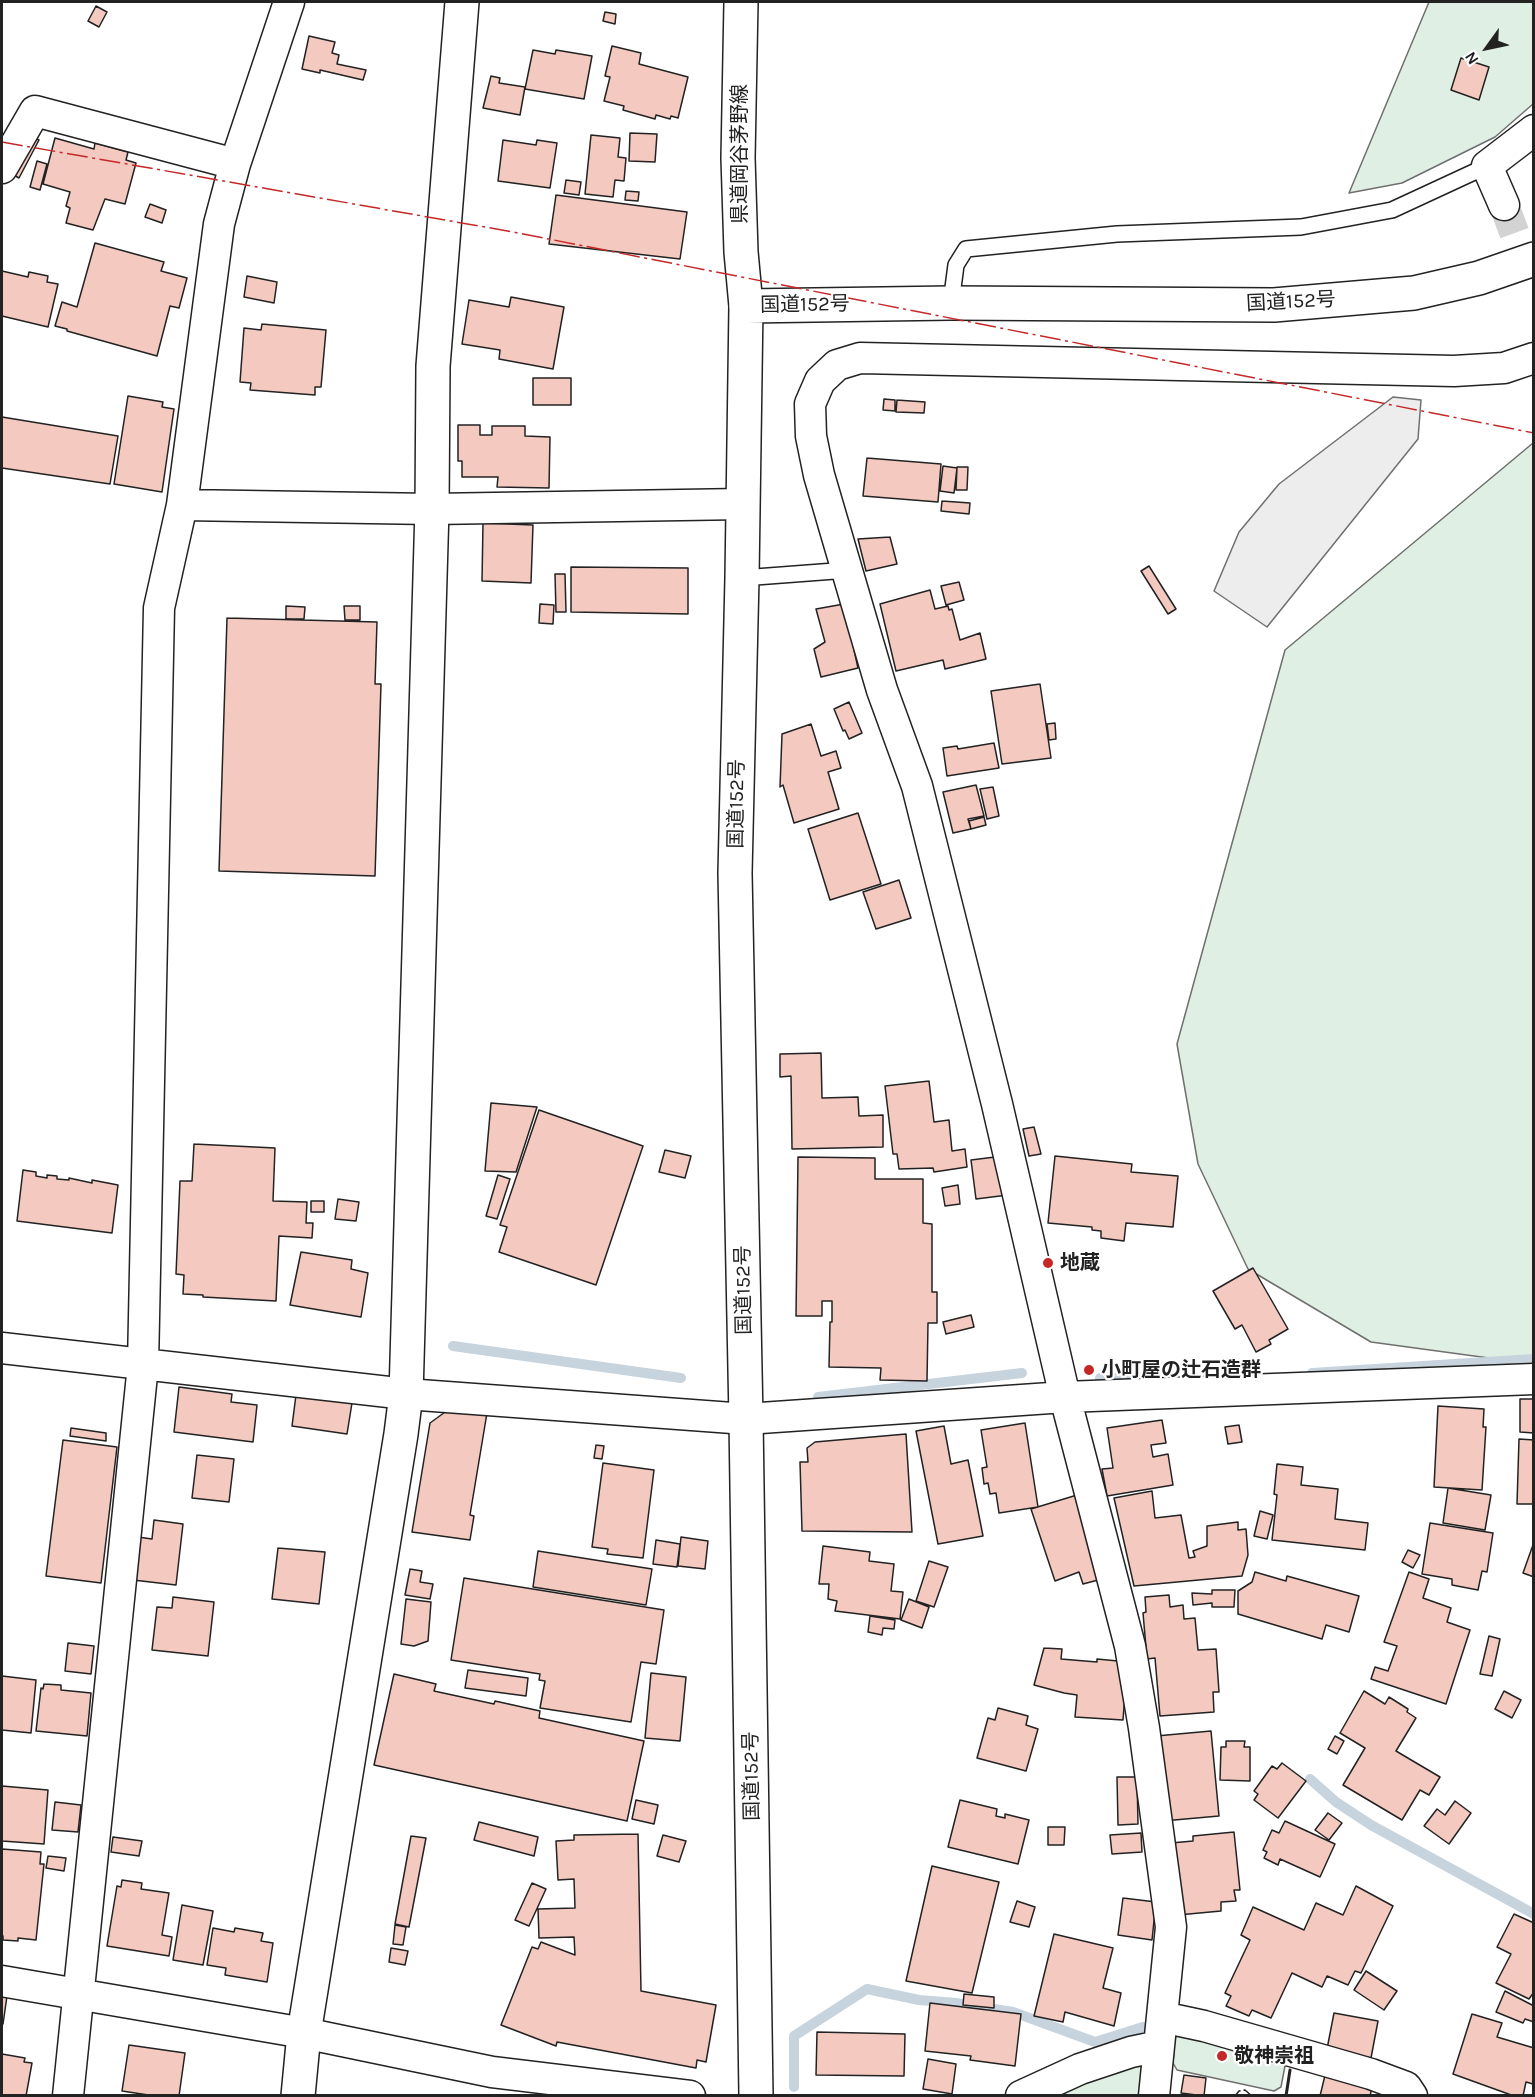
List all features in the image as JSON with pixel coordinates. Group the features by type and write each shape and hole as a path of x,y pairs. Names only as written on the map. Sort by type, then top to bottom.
{"main road":[{"path":"298,2096 304,2033 398,1457 406,1395 432,509 433,366 462,2"},
{"name":"県道岡谷茅野線","path":"741,2 738,158 741,252 746,306"},
{"name":"国道152号","path":"756,2096 747,1419 735,873 746,306 951,303 1274,305 1414,293 1479,278 1533,259"}],"street":[{"path":"68,2096 143,1365 159,608 182,505 219,224 236,164 290,2"},
{"path":"2,168 35,111 236,164"},
{"path":"1504,205 1487,166 1533,130"},
{"path":"1155,2096 1171,1927 1144,1728 1130,1646 1065,1397 997,1104 920,797 882,690 819,475 812,436 810,404 820,381 837,365 860,358 1454,370 1504,368 1533,358"},
{"path":"182,505 432,509 743,504"},
{"path":"2,1348 406,1395 747,1419 1065,1397 1533,1379"},
{"path":"2,1982 304,2033 492,2084 690,2096"},
{"path":"1021,2096 1080,2069 1131,2052 1160,2032 1204,2026 1371,2074 1406,2087 1412,2096"}],"lane":[{"path":"951,303 956,265 966,249 1117,234 1301,227 1392,210 1487,166"},
{"path":"742,578 848,570"}],"green space":[{"path":"1429,2 1533,2 1533,104 1495,137 1402,183 1349,193"},
{"path":"1533,443 1533,1364 1371,1342 1248,1269 1198,1164 1177,1044 1285,650"},
{"path":"1182,2033 1278,2059 1285,2066 1281,2087 1274,2091 1177,2070 1173,2063 1175,2037"},
{"path":"1139,2064 1145,2071 1145,2095 1040,2096"}],"shaded area":[{"path":"1393,397 1421,400 1418,439 1267,627 1214,591 1239,532 1279,484"}],"building":[{"path":"96,6 107,12 99,27 88,21"},
{"path":"605,12 616,14 615,24 603,21"},
{"path":"309,36 335,42 332,53 339,55 337,64 366,70 363,80 320,70 320,73 302,69"},
{"path":"612,46 641,53 639,64 688,77 678,118 671,116 670,119 656,115 655,119 623,110 624,106 604,101 610,77 605,76"},
{"path":"533,50 555,54 556,50 592,56 584,99 525,89"},
{"path":"1461,58 1489,67 1479,100 1451,90"},
{"path":"491,76 500,78 499,83 525,87 520,115 483,108"},
{"path":"630,133 657,134 655,162 629,161"},
{"path":"591,135 620,138 618,157 626,158 624,181 615,180 613,197 585,194"},
{"path":"33,137 39,140 19,178 12,174"},
{"path":"55,138 94,149 95,143 128,152 126,160 136,163 125,204 105,199 93,230 66,223 70,208 66,206 70,192 43,184"},
{"path":"503,140 536,145 537,140 557,143 550,188 498,181"},
{"path":"37,161 47,164 40,190 30,187"},
{"path":"566,180 581,182 579,195 564,193"},
{"path":"626,191 639,192 638,201 625,200"},
{"path":"556,195 687,212 680,259 549,244"},
{"path":"150,204 166,210 162,223 145,217"},
{"path":"95,243 164,262 161,271 187,278 179,308 170,306 157,356 55,326 62,302 77,307"},
{"path":"2,271 28,277 29,272 48,276 47,282 58,284 48,327 2,316"},
{"path":"247,276 277,282 274,303 244,297"},
{"path":"511,297 564,307 553,369 499,359 500,350 462,344 469,300 509,307"},
{"path":"262,324 326,330 321,387 315,387 315,395 250,390 251,383 240,382 244,328 261,330"},
{"path":"533,378 571,378 571,405 533,405"},
{"path":"128,396 163,402 162,407 174,409 162,492 114,484"},
{"path":"884,399 895,400 895,411 883,410"},
{"path":"897,400 925,402 924,413 896,412"},
{"path":"2,417 118,436 110,484 2,468"},
{"path":"458,425 480,425 480,435 492,435 492,426 525,426 525,436 550,437 549,488 497,487 498,477 462,477 462,461 458,461"},
{"path":"867,458 941,464 938,502 863,496"},
{"path":"943,466 957,468 954,493 940,491"},
{"path":"957,467 968,467 967,490 956,490"},
{"path":"942,501 970,503 969,514 941,511"},
{"path":"483,523 533,525 531,583 482,581"},
{"path":"890,537 897,564 866,571 858,539"},
{"path":"1149,566 1176,609 1168,614 1141,571"},
{"path":"571,567 688,568 688,614 571,612"},
{"path":"555,574 565,574 566,612 556,612"},
{"path":"959,582 964,600 946,605 941,586"},
{"path":"930,590 935,609 948,606 949,610 952,609 960,640 980,633 986,659 945,669 943,660 896,671 880,604"},
{"path":"540,604 554,605 553,624 539,623"},
{"path":"844,604 858,668 821,677 814,649 825,642 816,609"},
{"path":"286,606 305,607 304,619 286,619"},
{"path":"344,606 360,606 360,620 345,620"},
{"path":"227,618 377,622 375,684 381,684 375,876 219,871"},
{"path":"1040,684 1051,758 1002,764 991,691"},
{"path":"849,702 862,733 849,739 834,709"},
{"path":"1055,723 1056,739 1049,740 1047,724"},
{"path":"811,724 821,756 836,751 841,768 828,772 839,809 794,823 783,785 780,787 782,734"},
{"path":"994,743 999,768 947,776 943,748 957,746 958,749"},
{"path":"976,785 984,816 968,819 971,829 953,833 943,792"},
{"path":"993,787 999,816 987,819 980,789"},
{"path":"858,813 881,884 830,900 808,829"},
{"path":"984,817 986,825 971,829 969,821"},
{"path":"899,880 911,918 876,929 863,892"},
{"path":"821,1053 822,1098 858,1097 859,1116 883,1115 883,1147 792,1149 791,1076 780,1077 780,1054"},
{"path":"929,1081 934,1122 949,1120 952,1151 965,1149 967,1167 934,1172 933,1168 899,1169 897,1154 893,1154 885,1086"},
{"path":"491,1103 537,1107 516,1172 485,1171"},
{"path":"539,1110 643,1146 596,1285 499,1252 507,1227 500,1225"},
{"path":"1034,1127 1041,1154 1029,1156 1023,1129"},
{"path":"194,1144 275,1148 273,1201 307,1202 306,1223 313,1223 312,1238 279,1236 276,1301 183,1294 184,1275 176,1274 180,1181 192,1181"},
{"path":"665,1150 691,1156 685,1178 659,1172"},
{"path":"1003,1156 1008,1195 976,1199 971,1160"},
{"path":"1055,1156 1132,1164 1131,1172 1178,1176 1173,1227 1126,1223 1124,1241 1101,1238 1101,1231 1092,1230 1092,1227 1048,1223"},
{"path":"798,1157 875,1158 875,1179 923,1179 923,1223 932,1224 932,1292 937,1292 937,1323 928,1323 927,1381 880,1380 881,1368 829,1367 832,1301 822,1301 822,1316 796,1316"},
{"path":"23,1170 36,1172 36,1176 47,1178 47,1175 57,1176 57,1179 69,1180 69,1178 92,1183 92,1180 118,1185 112,1233 17,1221"},
{"path":"498,1175 510,1179 497,1219 486,1216"},
{"path":"958,1185 960,1204 945,1206 942,1188"},
{"path":"338,1199 359,1202 356,1221 335,1219"},
{"path":"311,1201 324,1201 324,1212 311,1212"},
{"path":"301,1252 352,1260 351,1269 368,1273 361,1317 290,1305"},
{"path":"1253,1268 1288,1329 1269,1340 1271,1344 1256,1352 1242,1325 1235,1329 1213,1291"},
{"path":"971,1315 974,1327 946,1334 943,1322"},
{"path":"179,1387 232,1394 231,1402 257,1405 253,1442 174,1432"},
{"path":"296,1395 352,1403 347,1434 292,1426"},
{"path":"1520,1399 1534,1399 1534,1433 1520,1432"},
{"path":"1438,1406 1484,1409 1483,1427 1486,1427 1482,1490 1434,1487"},
{"path":"452,1407 487,1413 470,1515 474,1516 470,1540 412,1532 430,1423"},
{"path":"1162,1420 1166,1443 1151,1445 1153,1457 1168,1454 1173,1485 1107,1496 1102,1469 1113,1468 1107,1428"},
{"path":"1025,1423 1038,1507 999,1513 996,1493 990,1494 988,1483 984,1484 982,1468 987,1467 981,1430"},
{"path":"1239,1425 1242,1442 1228,1444 1225,1427"},
{"path":"944,1426 951,1464 968,1460 983,1536 938,1544 916,1431"},
{"path":"71,1428 106,1433 106,1441 70,1436"},
{"path":"906,1434 912,1532 802,1531 800,1462 808,1462 807,1448 815,1442"},
{"path":"1519,1439 1534,1440 1534,1504 1517,1504"},
{"path":"63,1440 117,1447 101,1583 46,1576"},
{"path":"596,1445 604,1446 602,1459 594,1458"},
{"path":"197,1455 234,1459 229,1502 192,1498"},
{"path":"603,1463 654,1470 643,1558 607,1554 608,1549 592,1547"},
{"path":"1277,1464 1303,1467 1301,1485 1338,1489 1335,1519 1368,1523 1365,1550 1272,1540 1277,1495 1274,1494"},
{"path":"1448,1488 1491,1495 1485,1530 1443,1523"},
{"path":"1152,1491 1155,1518 1181,1515 1189,1558 1195,1557 1193,1551 1207,1546 1207,1526 1238,1522 1238,1530 1246,1529 1248,1555 1242,1576 1134,1586 1114,1498"},
{"path":"1077,1495 1102,1579 1083,1584 1079,1572 1055,1581 1031,1509"},
{"path":"1260,1511 1273,1515 1267,1539 1254,1536"},
{"path":"154,1520 183,1524 176,1585 133,1580 138,1537 152,1539"},
{"path":"1430,1523 1493,1533 1487,1572 1482,1571 1478,1590 1452,1585 1452,1579 1422,1574"},
{"path":"681,1537 708,1541 705,1569 678,1566"},
{"path":"656,1540 680,1544 677,1567 653,1564"},
{"path":"1534,1542 1534,1577 1523,1573"},
{"path":"823,1546 870,1552 869,1561 894,1564 891,1591 903,1592 900,1619 835,1611 837,1601 828,1599 829,1584 819,1584"},
{"path":"278,1548 325,1552 319,1604 272,1599"},
{"path":"1408,1550 1420,1555 1413,1568 1402,1562"},
{"path":"538,1551 652,1569 646,1605 533,1587"},
{"path":"929,1561 948,1567 934,1607 916,1601"},
{"path":"410,1569 422,1571 420,1582 433,1584 430,1599 405,1595"},
{"path":"1255,1572 1286,1581 1287,1576 1359,1596 1349,1632 1326,1625 1322,1639 1238,1614 1238,1591 1252,1582"},
{"path":"1409,1572 1429,1579 1423,1598 1451,1608 1447,1622 1470,1630 1446,1704 1371,1679 1375,1667 1388,1671 1397,1646 1384,1642"},
{"path":"464,1578 664,1610 656,1664 641,1662 631,1722 540,1708 545,1681 539,1680 540,1674 451,1660"},
{"path":"1212,1590 1235,1590 1234,1607 1212,1607 1212,1603 1193,1605 1192,1593 1212,1594"},
{"path":"1169,1595 1170,1607 1183,1605 1184,1619 1195,1618 1198,1650 1216,1649 1219,1692 1213,1692 1214,1712 1160,1716 1155,1658 1147,1659 1143,1613 1146,1612 1145,1597"},
{"path":"173,1597 214,1602 208,1656 152,1650 157,1607 172,1608"},
{"path":"406,1599 431,1602 428,1641 414,1646 401,1644"},
{"path":"909,1599 929,1607 922,1628 901,1620"},
{"path":"870,1616 895,1620 894,1629 883,1628 882,1635 868,1632"},
{"path":"1489,1636 1500,1639 1492,1676 1480,1674"},
{"path":"68,1643 94,1646 91,1674 65,1671"},
{"path":"1044,1648 1062,1649 1061,1659 1118,1661 1118,1667 1127,1668 1123,1720 1075,1717 1077,1695 1034,1685"},
{"path":"468,1670 528,1678 526,1696 465,1688"},
{"path":"651,1673 686,1677 680,1741 645,1738"},
{"path":"394,1674 436,1684 434,1691 540,1711 539,1718 644,1741 627,1821 374,1765"},
{"path":"2,1676 36,1680 31,1733 2,1730"},
{"path":"44,1684 61,1685 61,1690 91,1693 87,1736 36,1731 41,1688 43,1689"},
{"path":"1364,1691 1385,1704 1389,1697 1408,1709 1407,1712 1416,1718 1396,1751 1440,1777 1429,1795 1420,1790 1402,1820 1343,1785 1365,1748 1340,1733"},
{"path":"1504,1691 1521,1700 1512,1718 1495,1709"},
{"path":"998,1708 1028,1716 1026,1725 1038,1729 1026,1771 977,1758 988,1718 995,1720"},
{"path":"1211,1731 1219,1816 1163,1821 1156,1736"},
{"path":"1335,1736 1344,1741 1337,1754 1328,1749"},
{"path":"1226,1741 1245,1741 1244,1747 1250,1747 1250,1781 1220,1780 1221,1747 1226,1747"},
{"path":"1282,1763 1306,1781 1278,1818 1254,1800 1258,1794 1254,1791 1272,1766 1277,1769"},
{"path":"1117,1777 1137,1777 1138,1824 1118,1825"},
{"path":"2,1786 48,1790 44,1844 2,1841"},
{"path":"636,1800 658,1805 654,1824 632,1819"},
{"path":"960,1800 997,1809 996,1816 1005,1818 1005,1814 1029,1820 1018,1864 948,1847"},
{"path":"1455,1801 1471,1813 1449,1844 1424,1826 1437,1809 1445,1815"},
{"path":"55,1802 81,1805 78,1832 52,1830"},
{"path":"1328,1813 1342,1823 1329,1840 1315,1830"},
{"path":"1285,1821 1335,1844 1320,1877 1280,1859 1278,1865 1264,1858 1267,1852 1263,1850 1272,1830 1279,1833"},
{"path":"479,1822 538,1837 534,1856 474,1840"},
{"path":"1048,1827 1065,1827 1064,1845 1048,1845"},
{"path":"1234,1832 1240,1890 1234,1890 1236,1901 1221,1902 1221,1911 1178,1915 1171,1843 1193,1841 1193,1836"},
{"path":"1141,1833 1142,1852 1112,1854 1110,1835"},
{"path":"638,1834 641,1991 716,2005 706,2062 697,2060 696,2068 557,2042 556,2046 501,2025 532,1947 538,1949 541,1942 575,1955 574,1937 539,1938 538,1909 575,1908 574,1879 558,1880 556,1841 574,1840 574,1835"},
{"path":"663,1835 686,1841 679,1862 657,1856"},
{"path":"411,1836 426,1838 409,1927 395,1924"},
{"path":"113,1837 142,1841 139,1856 111,1852"},
{"path":"2,1849 41,1852 40,1864 44,1864 36,1940 18,1938 18,1941 3,1940"},
{"path":"48,1856 66,1858 64,1871 46,1868"},
{"path":"932,1866 999,1882 972,1993 906,1981"},
{"path":"122,1880 142,1883 141,1889 169,1893 162,1935 172,1937 169,1956 107,1946 117,1886 121,1887"},
{"path":"532,1883 546,1889 529,1926 515,1920"},
{"path":"1356,1886 1393,1906 1361,1973 1355,1971 1348,1985 1327,1976 1322,1987 1292,1973 1271,2018 1252,2010 1249,2016 1226,2006 1231,1996 1225,1993 1250,1940 1241,1935 1253,1907 1304,1930 1316,1903 1343,1915"},
{"path":"1123,1898 1156,1902 1152,1940 1118,1935"},
{"path":"1017,1901 1035,1907 1029,1927 1010,1922"},
{"path":"182,1905 213,1911 203,1965 173,1960"},
{"path":"1514,1914 1534,1923 1534,1992 1529,1999 1496,1983 1511,1954 1497,1947"},
{"path":"395,1925 406,1927 403,1945 393,1944"},
{"path":"213,1928 234,1932 235,1928 263,1933 261,1941 273,1943 267,1982 225,1975 226,1968 207,1965"},
{"path":"1054,1934 1113,1948 1103,1988 1121,1993 1114,2026 1065,2012 1063,2022 1034,2016"},
{"path":"391,1948 408,1951 405,1965 389,1962"},
{"path":"1366,1971 1397,1991 1384,2010 1354,1990"},
{"path":"1505,1991 1534,2006 1534,2022 1525,2019 1523,2023 1496,2012"},
{"path":"964,1994 994,1997 994,2008 963,2005"},
{"path":"2,1995 7,1996 3,2024 2,2023"},
{"path":"930,2003 1021,2014 1015,2066 970,2060 971,2056 925,2051"},
{"path":"1334,2013 1378,2021 1371,2058 1327,2049"},
{"path":"1472,2014 1502,2023 1497,2037 1534,2048 1534,2082 1533,2084 1526,2082 1523,2096 1514,2096 1453,2074"},
{"path":"817,2032 905,2034 904,2076 816,2075"},
{"path":"129,2045 185,2053 179,2096 155,2096 122,2091"},
{"path":"2,2054 25,2058 24,2062 32,2063 26,2096 2,2096"},
{"path":"928,2059 956,2064 952,2094 923,2089"},
{"path":"1327,2067 1374,2079 1370,2096 1320,2096"},
{"path":"1184,2075 1206,2078 1204,2096 1181,2093"}],"waterway":[{"path":"453,1346 681,1378"},
{"path":"1312,1373 1534,1359"},
{"path":"818,1397 1022,1373"},
{"path":"1100,1378 1143,1377"},
{"path":"1310,1779 1336,1802 1371,1825 1534,1914"},
{"path":"794,2087 794,2036 867,1989 919,2000 1013,2012 1095,2042 1143,2027"}],"tunnel":[{"path":"1504,205 1534,286"}],"fence":[{"path":"1235,2096 1239,2091 1245,2090 1252,2096"}],"wall":[{"path":"1286,2096 1290,2070"}],"power":[{"path":"2,142 513,232 1534,433"}],"place":[{"name":"地蔵","path":"1048,1263"},
{"name":"小町屋の辻石造群","path":"1089,1370"},
{"name":"敬神崇祖","path":"1222,2056"}]}
